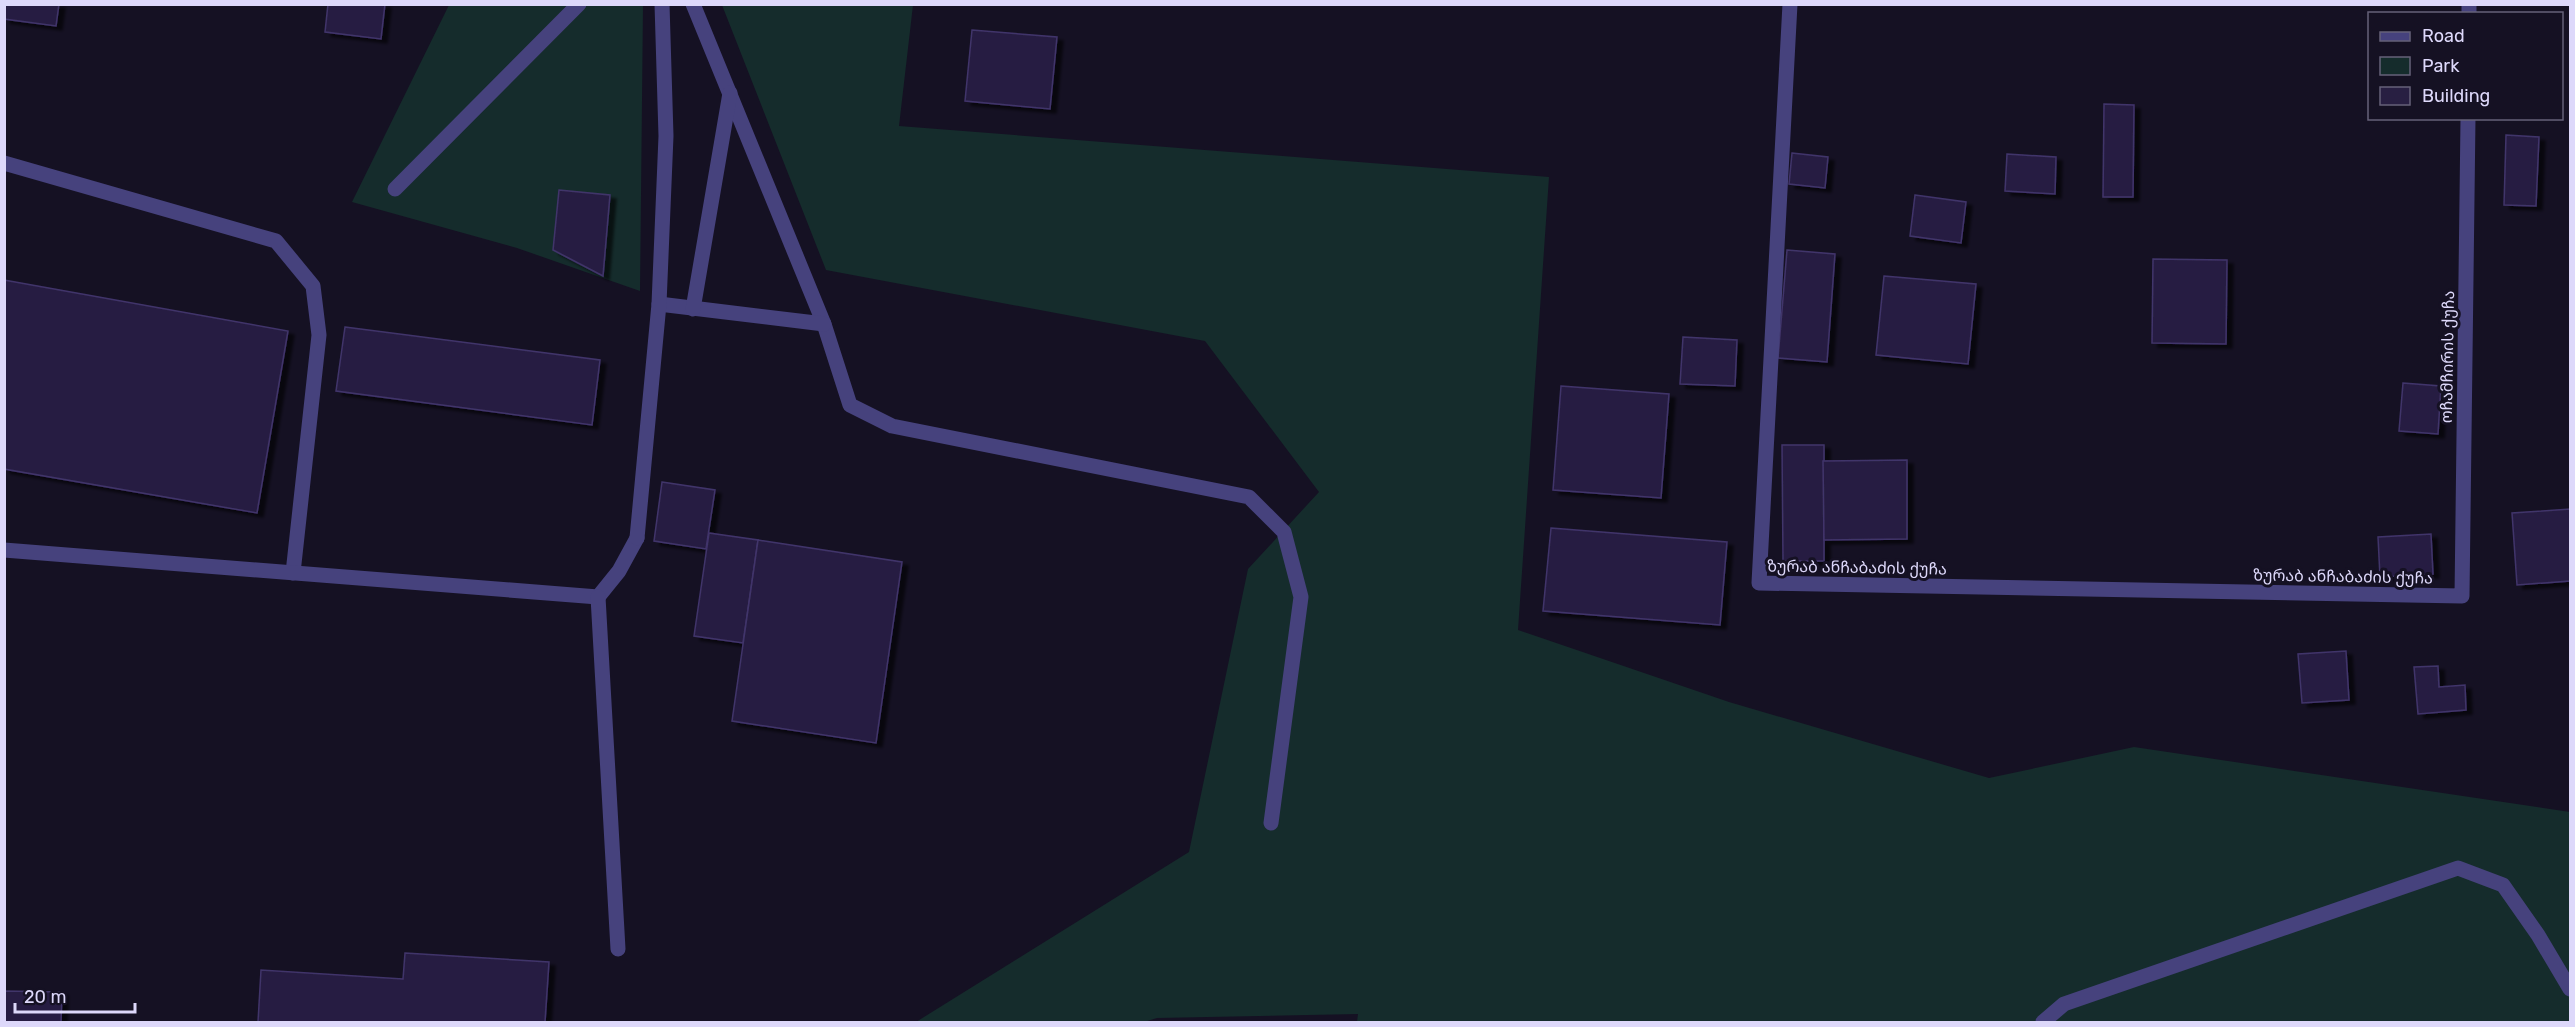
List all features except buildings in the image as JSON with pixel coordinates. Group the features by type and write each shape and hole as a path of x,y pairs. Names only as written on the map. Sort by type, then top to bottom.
{"street":[{"path":"395,189 579,4"},
{"path":"618,949 598,597 619,572 637,538 659,304 666,136 662,4"},
{"path":"693,4 824,324 849,405 892,426 1249,497 1284,532 1301,597 1271,823"},
{"name":"ზურაბ ანჩაბაძის ქუჩა","path":"1790,4 1759,583 2462,596"},
{"path":"693,309 730,93"},
{"name":"ოჩამჩირის ქუჩა","path":"2462,596 2468,120"},
{"path":"4,163 276,241 313,286 320,335 293,573"},
{"path":"659,304 824,324"},
{"path":"4,550 598,597"},
{"path":"2043,1023 2064,1004 2458,868 2503,885 2538,935 2571,989"}],"green space":[{"path":"449,5 643,5 640,291 517,248 352,202"},
{"path":"722,5 913,5 899,126 1549,177 1518,630 1729,702 1989,778 2134,747 2570,812 2570,1022 1357,1022 1358,1014 1157,1018 1144,1022 916,1022 1189,852 1248,569 1319,492 1205,341 826,270"}]}
